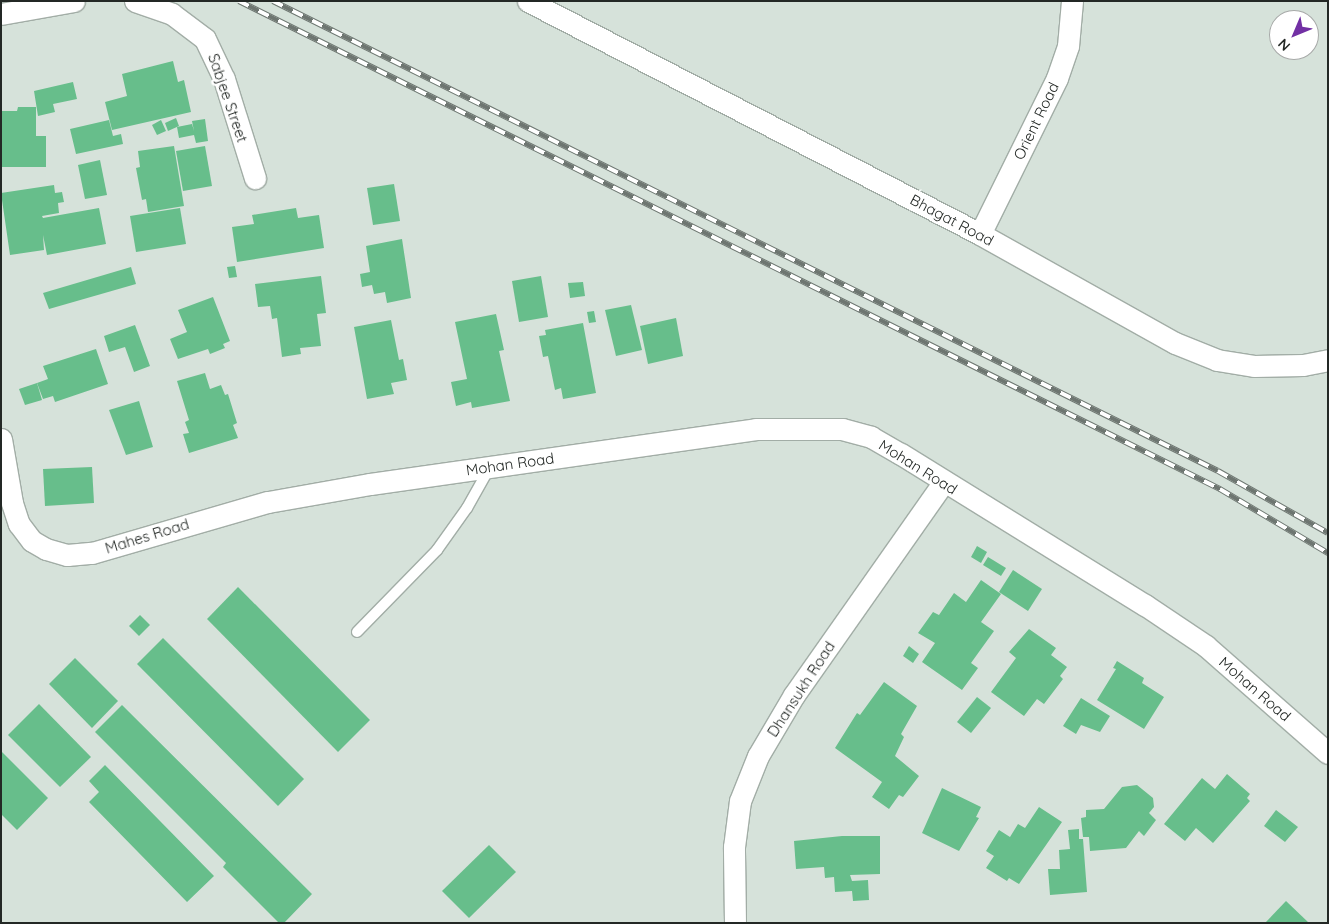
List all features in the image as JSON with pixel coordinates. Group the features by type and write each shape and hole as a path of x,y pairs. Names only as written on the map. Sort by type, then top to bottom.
{"street":[{"path":"1,14 74,1"},
{"name":"Sabjee Street","path":"134,1 172,14 205,39 224,79 255,178"},
{"name":"Bhagat Road","path":"528,1 980,234 1175,343 1218,360 1254,366 1303,365 1328,360"},
{"name":"Orient Road","path":"980,234 1057,78 1068,46 1072,1"},
{"name":"Mohan Road","path":"370,484 756,429 815,427 842,429 871,437 943,483 1137,600 1206,646 1328,753"},
{"name":"Mahes Road","path":"1,439 12,503 19,524 32,541 46,549 67,555 92,553 268,502 370,484"},
{"name":"Dhansukh Road","path":"735,923 734,847 739,810 758,756 794,695 943,483"}],"lane":[{"path":"357,632 438,550 467,508 490,466"}],"building":[{"path":"173,61 178,82 184,80 191,112 112,130 105,102 127,96 122,74"},
{"path":"73,82 77,99 53,104 55,112 38,116 34,91"},
{"path":"18,107 36,107 36,136 46,136 46,167 1,167 1,111 17,111"},
{"path":"176,118 179,126 168,131 165,123"},
{"path":"205,119 208,141 196,143 194,135 179,138 177,127 192,124 194,131 192,121"},
{"path":"109,120 113,136 121,134 123,144 76,154 70,129"},
{"path":"161,120 166,131 157,135 152,125"},
{"path":"174,146 184,206 148,212 146,199 142,200 136,168 140,167 138,151"},
{"path":"205,146 212,186 183,191 176,151"},
{"path":"100,160 107,195 85,199 78,165"},
{"path":"394,184 400,221 373,225 367,188"},
{"path":"54,185 55,193 62,192 64,202 58,203 59,213 42,216 43,218 99,208 106,244 47,255 43,235 44,250 10,255 1,193"},
{"path":"180,208 186,244 136,252 130,216"},
{"path":"296,208 298,218 319,215 324,248 237,262 232,227 254,224 252,215"},
{"path":"402,239 411,298 387,303 385,292 374,294 372,285 362,287 360,274 370,272 366,246"},
{"path":"235,266 237,277 229,278 227,267"},
{"path":"131,267 136,284 49,309 43,293"},
{"path":"321,276 326,313 317,314 321,346 300,348 301,354 282,357 277,318 272,319 270,306 258,307 255,284"},
{"path":"541,276 548,317 519,322 512,281"},
{"path":"583,282 585,296 570,298 568,283"},
{"path":"213,297 230,341 223,344 225,348 210,354 208,349 178,359 170,339 187,332 178,310"},
{"path":"631,305 642,350 616,356 605,310"},
{"path":"594,311 596,322 589,323 587,312"},
{"path":"496,314 504,350 499,351 510,401 472,408 471,402 456,406 451,382 467,379 455,322"},
{"path":"676,318 683,356 648,364 640,326"},
{"path":"391,320 399,360 403,359 407,380 391,383 394,394 367,399 354,327"},
{"path":"583,323 596,393 563,399 561,388 555,390 548,356 543,357 539,336 546,335 545,330"},
{"path":"135,325 150,366 134,372 125,347 109,352 104,336"},
{"path":"96,349 108,384 55,402 53,396 43,399 37,383 48,379 43,366"},
{"path":"205,373 210,389 221,385 225,395 228,394 237,423 233,425 238,438 189,453 183,434 189,433 185,422 189,420 177,381"},
{"path":"37,383 42,400 25,405 19,389"},
{"path":"139,401 153,447 126,455 109,410"},
{"path":"92,467 94,503 45,506 43,469"},
{"path":"977,546 987,552 981,563 971,557"},
{"path":"988,557 1006,568 1001,576 983,565"},
{"path":"1013,570 1042,589 1028,611 999,592"},
{"path":"981,580 1001,594 981,622 994,631 971,663 978,668 962,690 922,662 935,643 918,633 933,612 939,615 954,593 966,602"},
{"path":"238,587 370,720 338,752 207,619"},
{"path":"140,615 150,625 139,636 129,626"},
{"path":"1029,629 1056,648 1051,655 1067,667 1060,676 1063,679 1044,704 1037,699 1024,716 991,692 1016,658 1009,652"},
{"path":"163,638 304,779 278,806 137,664"},
{"path":"909,646 919,654 913,663 903,656"},
{"path":"75,658 118,701 92,728 49,684"},
{"path":"1117,661 1144,678 1142,683 1164,697 1144,729 1097,700 1116,669 1113,668"},
{"path":"884,682 917,706 901,734 904,737 895,756 919,776 903,797 899,795 889,809 872,797 882,782 835,748 857,713 860,715"},
{"path":"977,697 991,708 971,733 957,722"},
{"path":"1081,698 1110,716 1100,732 1081,725 1076,734 1063,726"},
{"path":"39,704 91,757 60,787 8,735"},
{"path":"122,705 312,894 284,923 279,923 223,867 226,863 95,732"},
{"path":"1,751 48,798 17,830 1,814"},
{"path":"105,765 214,876 187,902 89,802 99,792 89,781"},
{"path":"1227,774 1250,794 1247,798 1250,801 1213,843 1196,828 1185,841 1164,824 1202,778 1215,789"},
{"path":"1137,785 1153,798 1154,807 1149,813 1156,820 1144,836 1139,831 1126,848 1090,851 1089,837 1083,837 1081,818 1086,817 1086,810 1104,809 1122,787"},
{"path":"942,788 981,807 976,817 979,818 959,851 922,833"},
{"path":"1039,807 1062,822 1019,884 1009,878 1007,881 986,868 994,856 986,851 999,830 1010,837 1018,824 1025,828"},
{"path":"1276,810 1298,827 1285,842 1264,826"},
{"path":"1079,829 1079,839 1083,839 1087,892 1050,895 1048,869 1060,869 1059,850 1070,849 1068,830"},
{"path":"842,836 880,836 880,874 850,875 852,881 868,880 869,900 853,901 852,891 835,892 834,877 825,878 824,867 796,869 794,841"},
{"path":"489,845 516,872 469,918 442,891"},
{"path":"1286,901 1309,923 1265,923"}],"railway":[{"path":"239,1 1220,489 1328,553"},
{"path":"273,1 1218,471 1328,533"}]}
